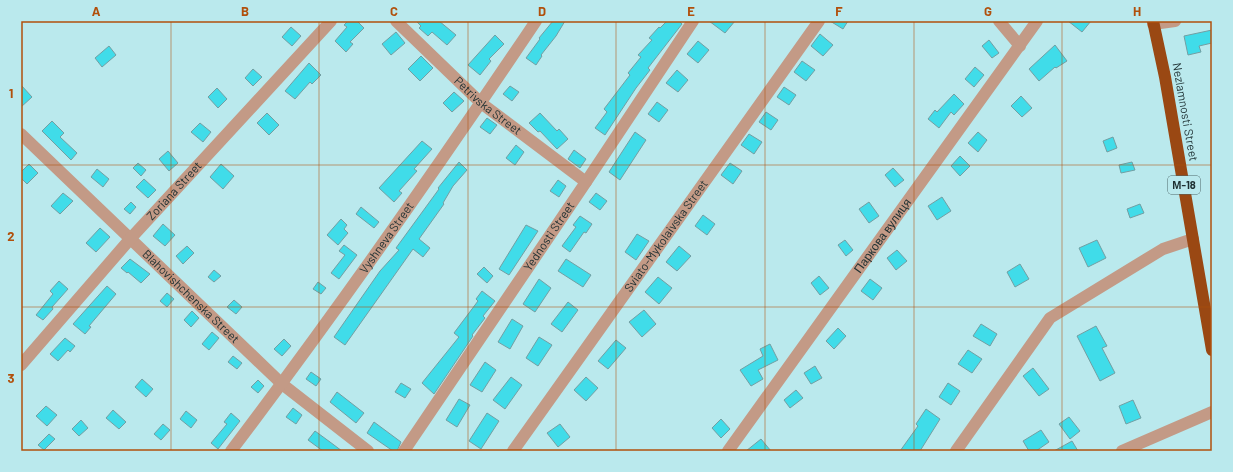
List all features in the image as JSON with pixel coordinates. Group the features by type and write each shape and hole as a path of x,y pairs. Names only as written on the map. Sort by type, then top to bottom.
{"highway":[{"name":"Nezlamnosti Street","path":"1153,22 1167,85 1193,239 1207,299 1212,350"}],"street":[{"name":"Zoriana Street","path":"21,365 131,238 331,21"},
{"name":"Petrivska Street","path":"396,21 481,103 586,182"},
{"name":"Vyshneva Street","path":"231,451 282,384 481,103 536,21"},
{"name":"Yednosti Street","path":"404,451 586,182 692,21"},
{"name":"Sviato-Mykolaivska Street","path":"513,451 819,21"},
{"path":"999,21 1020,46"},
{"name":"Паркова вулиця","path":"728,451 1037,21"},
{"path":"1153,22 1175,21"},
{"name":"Blahovishchenska Street","path":"21,134 282,384 368,451"},
{"path":"956,451 1050,318 1163,249 1193,239"},
{"path":"1122,451 1212,412"}],"building":[{"path":"348,21 357,21 364,28 350,42 353,44 346,52 335,41 347,27 344,25"},
{"path":"416,21 439,21 456,35 447,45 432,32 428,36 419,28 421,26"},
{"path":"553,21 565,21 556,36 541,55 542,56 536,65 526,58 540,39 539,38"},
{"path":"667,21 679,21 682,24 648,68 650,70 636,88 605,135 595,128 607,112 604,109 630,75 628,73 641,57 638,55 652,40 649,38"},
{"path":"709,21 735,21 725,33"},
{"path":"830,21 848,21 843,29"},
{"path":"1068,21 1091,21 1082,32"},
{"path":"291,27 301,36 292,46 282,37"},
{"path":"1212,30 1212,43 1199,46 1201,52 1188,55 1184,36"},
{"path":"396,32 405,43 391,55 382,44"},
{"path":"820,34 833,45 823,56 811,46"},
{"path":"495,35 504,44 489,59 491,61 480,75 468,65"},
{"path":"989,40 999,53 992,58 982,46"},
{"path":"698,41 709,50 698,63 687,54"},
{"path":"1055,45 1067,61 1056,68 1055,67 1039,81 1029,69"},
{"path":"109,46 116,55 102,67 95,58"},
{"path":"421,56 433,68 420,81 408,69"},
{"path":"802,61 815,70 806,81 794,72"},
{"path":"309,63 321,75 312,84 310,82 295,99 285,91"},
{"path":"975,67 984,75 974,87 965,79"},
{"path":"253,69 262,77 253,86 245,78"},
{"path":"677,70 688,80 678,92 666,83"},
{"path":"21,85 32,97 21,107"},
{"path":"510,86 519,92 512,101 503,94"},
{"path":"784,87 796,95 789,105 777,97"},
{"path":"217,88 227,99 218,108 208,97"},
{"path":"454,92 464,101 452,112 443,103"},
{"path":"954,94 964,104 954,115 951,112 939,128 928,119 935,110 937,112"},
{"path":"1021,96 1032,108 1022,117 1011,106"},
{"path":"657,102 668,110 659,122 648,114"},
{"path":"766,112 778,120 771,130 759,122"},
{"path":"267,113 279,125 269,135 257,123"},
{"path":"540,113 557,131 559,129 568,139 557,149 540,131 538,132 529,123"},
{"path":"487,118 497,125 490,134 480,127"},
{"path":"52,121 64,133 60,137 77,153 71,160 42,131"},
{"path":"200,123 211,132 203,142 191,132"},
{"path":"635,132 646,140 620,180 609,172"},
{"path":"978,132 987,140 978,152 968,143"},
{"path":"749,134 762,142 754,154 741,145"},
{"path":"1113,137 1117,148 1107,152 1103,141"},
{"path":"422,141 432,149 414,169 417,171 399,191 402,193 394,202 379,188"},
{"path":"516,145 524,152 515,165 506,158"},
{"path":"574,150 586,159 580,168 568,159"},
{"path":"168,151 178,163 169,171 159,159"},
{"path":"960,156 970,166 960,176 951,166"},
{"path":"459,162 467,170 453,186 443,203 444,204 419,239 430,248 423,257 413,249 345,345 334,337 380,271 399,250 396,248 439,189 438,188"},
{"path":"1132,162 1135,170 1121,173 1119,165"},
{"path":"138,163 146,170 141,176 133,168"},
{"path":"730,163 742,171 733,184 721,175"},
{"path":"29,164 38,173 27,184 21,178 21,172"},
{"path":"221,164 234,176 223,189 210,177"},
{"path":"893,168 904,180 895,187 885,175"},
{"path":"97,169 109,179 103,187 91,177"},
{"path":"144,179 156,190 148,198 136,187"},
{"path":"558,180 566,186 559,197 550,191"},
{"path":"63,193 73,201 60,214 51,206"},
{"path":"596,193 607,201 600,210 589,202"},
{"path":"942,197 951,211 937,220 928,206"},
{"path":"131,202 136,207 130,214 124,209"},
{"path":"869,202 879,216 869,223 859,209"},
{"path":"1140,204 1144,213 1130,218 1127,209"},
{"path":"361,207 379,222 374,228 356,214"},
{"path":"703,215 715,224 707,235 695,226"},
{"path":"580,216 592,224 586,233 584,232 570,252 562,246 576,227 573,225"},
{"path":"341,219 347,225 344,229 348,233 338,245 327,235"},
{"path":"163,224 175,235 165,246 153,236"},
{"path":"526,225 538,231 509,275 499,269"},
{"path":"100,228 110,237 96,252 86,243"},
{"path":"637,234 649,241 636,260 625,252"},
{"path":"845,240 853,250 846,256 838,245"},
{"path":"1097,240 1106,258 1088,267 1079,248"},
{"path":"344,245 357,255 339,279 331,273 345,255 339,251"},
{"path":"187,246 194,253 183,264 176,256"},
{"path":"679,246 691,256 677,271 666,262"},
{"path":"897,250 907,261 896,270 887,258"},
{"path":"130,259 150,274 141,283 121,268"},
{"path":"566,259 591,275 583,287 558,271"},
{"path":"1020,264 1029,279 1015,287 1007,272"},
{"path":"484,267 493,276 487,283 477,274"},
{"path":"214,270 221,276 214,282 208,277"},
{"path":"819,276 829,288 820,295 811,283"},
{"path":"658,277 672,288 659,304 645,292"},
{"path":"539,279 551,288 535,312 523,304"},
{"path":"870,279 882,288 873,300 861,291"},
{"path":"59,281 68,289 43,320 36,315 53,294 50,291"},
{"path":"318,282 326,288 321,294 313,289"},
{"path":"107,286 116,294 89,326 91,327 85,334 73,324"},
{"path":"482,291 495,301 483,316 485,318 472,335 473,336 434,394 422,383 459,337 454,333 478,301 476,299"},
{"path":"167,293 174,299 167,307 160,301"},
{"path":"234,300 242,307 236,314 227,307"},
{"path":"568,302 578,310 562,332 551,324"},
{"path":"644,310 656,324 642,337 629,322"},
{"path":"192,311 199,318 191,327 184,320"},
{"path":"512,319 523,326 510,349 498,342"},
{"path":"981,324 997,334 990,346 973,336"},
{"path":"1096,326 1107,346 1102,348 1115,373 1100,381 1077,336"},
{"path":"838,328 846,336 834,349 826,341"},
{"path":"212,332 219,338 209,350 202,344"},
{"path":"539,337 552,345 538,366 526,358"},
{"path":"65,338 75,346 70,352 68,350 58,361 50,354"},
{"path":"284,339 291,346 282,356 274,349"},
{"path":"616,340 626,348 608,369 598,361"},
{"path":"770,344 778,360 758,370 763,379 751,386 740,370 763,356 760,349"},
{"path":"968,350 982,359 972,373 958,364"},
{"path":"233,356 242,363 237,369 228,362"},
{"path":"485,362 496,370 482,392 470,385"},
{"path":"815,366 822,378 811,384 804,373"},
{"path":"1033,368 1049,389 1039,396 1023,376"},
{"path":"311,372 321,379 316,386 306,379"},
{"path":"511,377 522,385 505,409 493,400"},
{"path":"586,377 598,388 586,401 574,390"},
{"path":"142,379 153,389 146,397 135,387"},
{"path":"258,380 264,386 258,393 251,387"},
{"path":"401,383 411,389 405,398 395,392"},
{"path":"948,383 960,391 951,405 939,397"},
{"path":"796,390 803,398 790,408 784,400"},
{"path":"337,392 364,413 356,423 330,402"},
{"path":"459,399 470,405 457,427 446,420"},
{"path":"1133,400 1141,418 1126,424 1119,406"},
{"path":"46,406 57,415 47,426 36,416"},
{"path":"293,408 302,415 296,424 286,417"},
{"path":"926,409 940,419 920,451 900,451 918,426 916,424"},
{"path":"113,410 126,422 119,429 106,418"},
{"path":"186,411 197,420 191,428 180,419"},
{"path":"231,413 240,421 218,449 211,443 227,424 224,422"},
{"path":"487,413 499,421 481,449 469,441"},
{"path":"1069,417 1080,431 1070,439 1059,424"},
{"path":"721,419 730,429 721,438 712,428"},
{"path":"81,420 88,428 79,436 72,429"},
{"path":"374,422 401,442 397,451 393,451 367,433"},
{"path":"163,424 170,430 161,440 154,434"},
{"path":"560,424 570,437 558,447 547,433"},
{"path":"1041,430 1049,442 1036,451 1029,451 1023,441"},
{"path":"315,431 342,451 323,451 308,440"},
{"path":"49,434 55,439 44,450 38,445"},
{"path":"761,439 771,451 746,451"},
{"path":"1072,441 1078,451 1054,451"}]}
